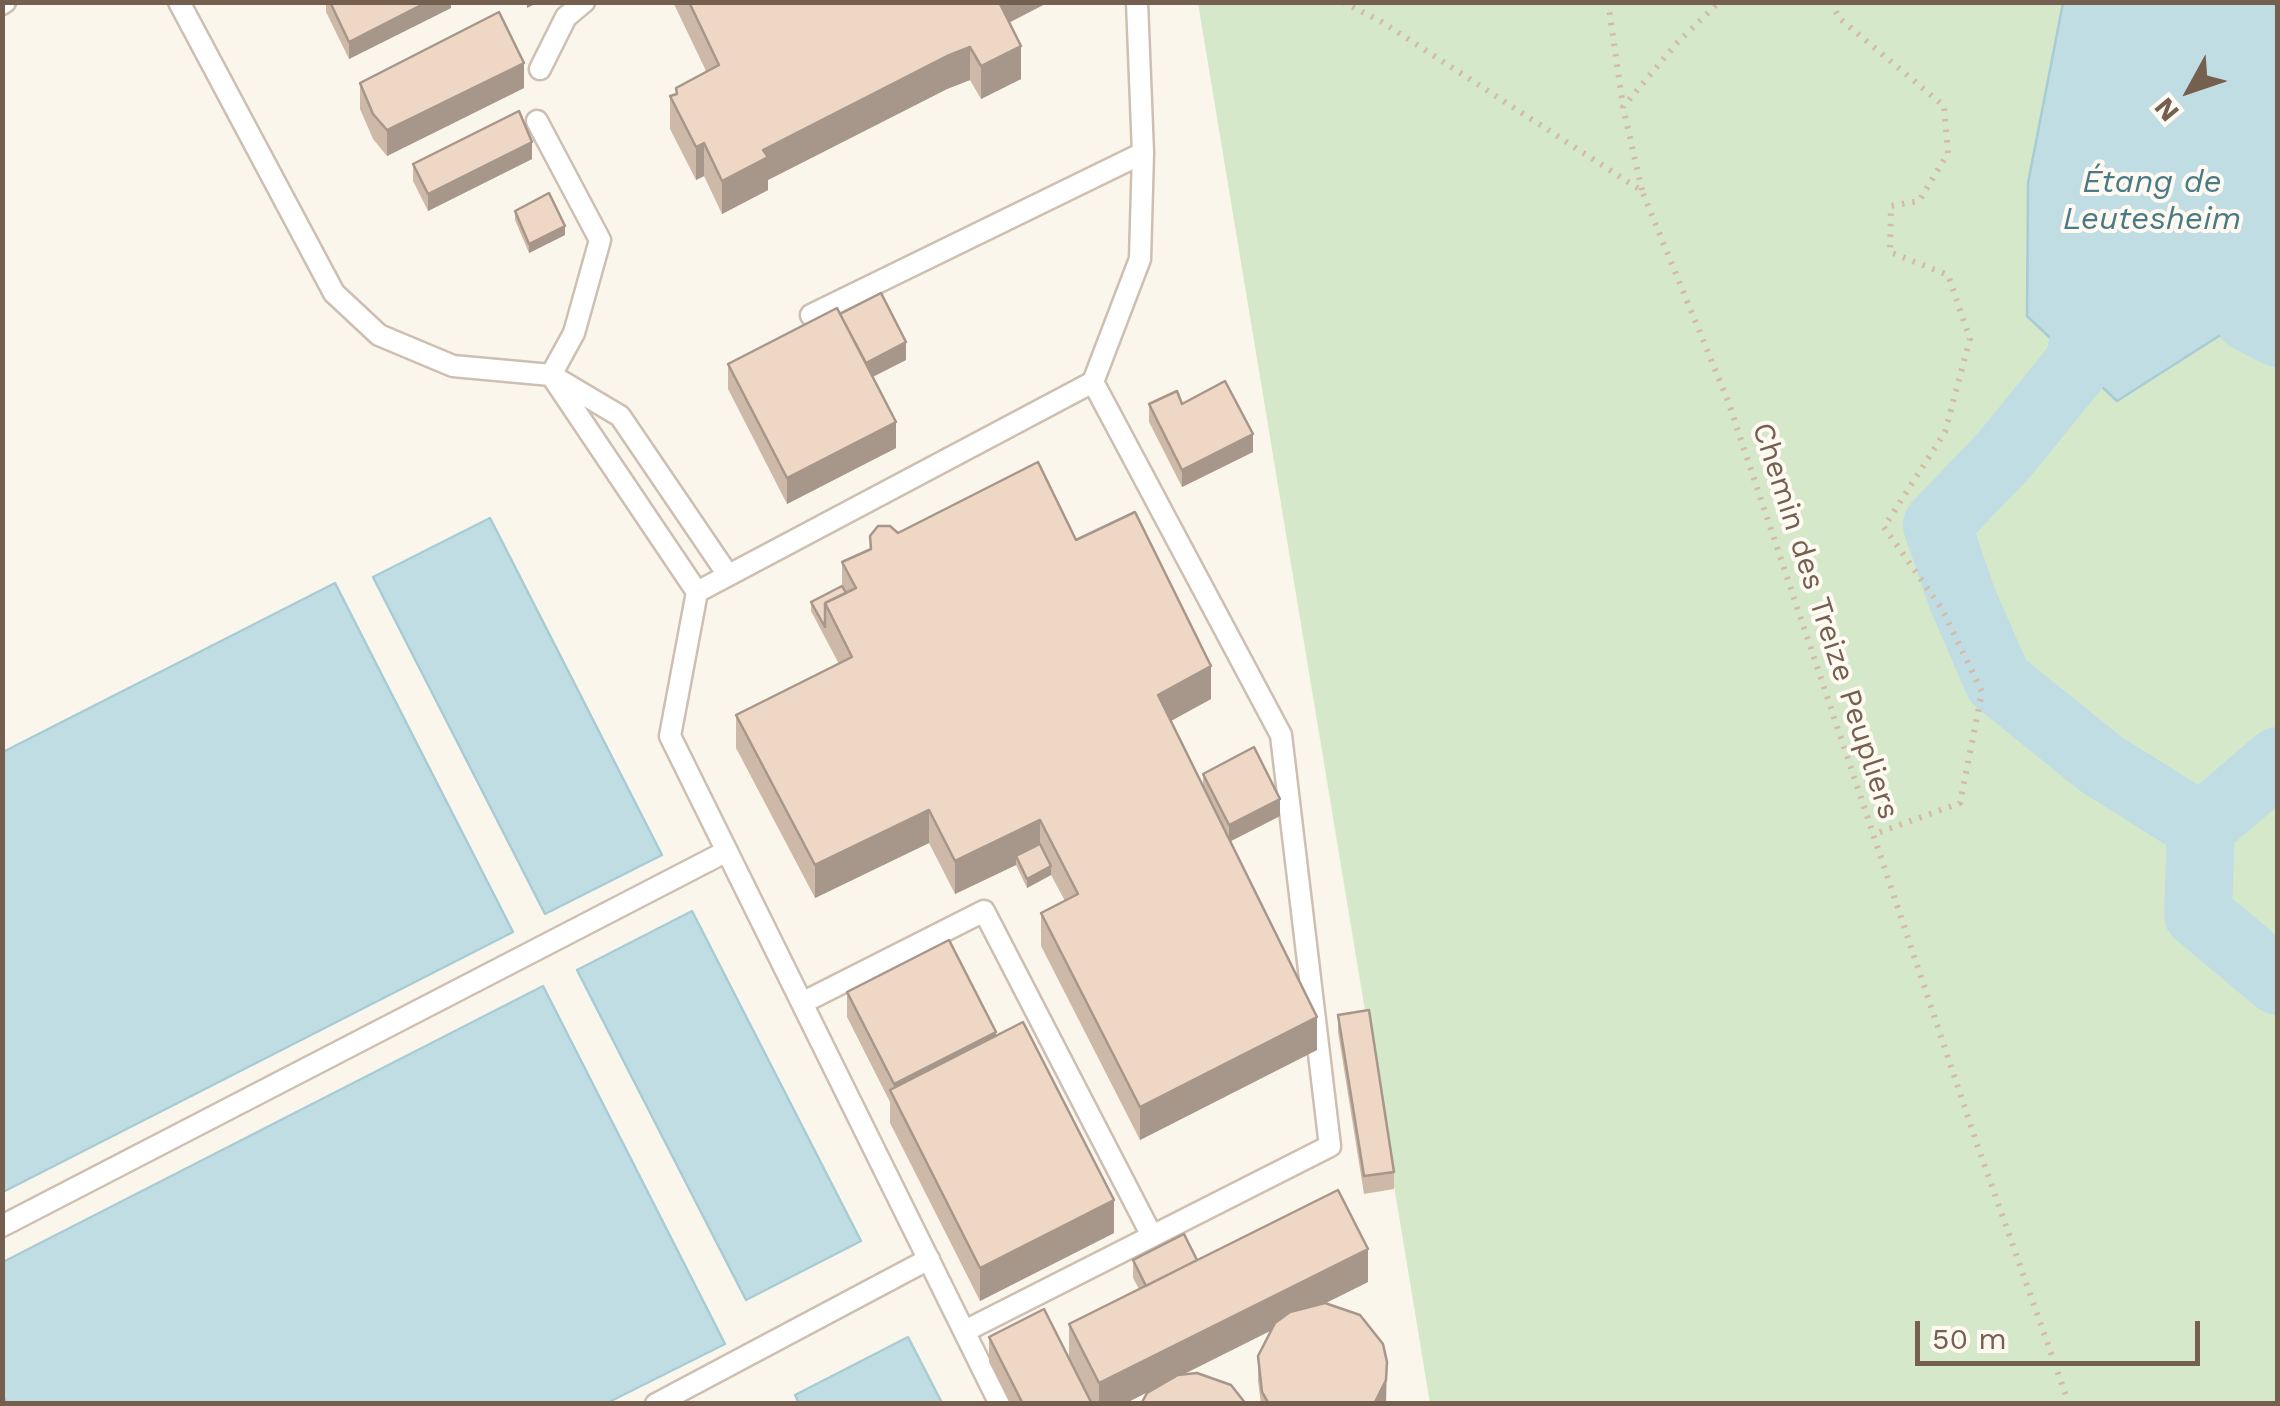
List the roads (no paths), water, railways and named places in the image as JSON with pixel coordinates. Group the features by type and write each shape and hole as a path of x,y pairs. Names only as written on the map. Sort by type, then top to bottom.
{"lane":[{"path":"179,2 334,293 379,335 452,366 551,375 620,416 728,575"},
{"path":"540,68 566,17 584,2"},
{"path":"697,592 1092,382 1140,259 1142,153 1137,2"},
{"path":"537,121 600,240 574,333 551,375"},
{"path":"811,314 1142,153"},
{"path":"551,375 697,592 670,736 1000,1404"},
{"path":"965,1330 1330,1146 1280,735 1092,382"},
{"path":"2,1226 727,851"},
{"path":"802,1003 984,911 1152,1236"},
{"path":"656,1404 929,1259"}],"water":[{"name":"Étang de Leutesheim","path":"2063,3 2277,3 2277,299 2117,401 2027,316 2028,183"},
{"path":"490,518 662,855 545,914 373,577"},
{"path":"335,583 513,932 3,1192 3,752"},
{"path":"692,911 861,1241 746,1300 577,970"},
{"path":"543,986 725,1344 607,1403 7,1403 2,1394 3,1262"},
{"path":"908,1337 942,1403 799,1403 795,1395"}],"waterway":[{"path":"2215,231 2249,318 2278,333"},
{"path":"2101,278 2078,364 2005,454 1937,525 1962,598 1998,681 2101,764 2201,827 2198,914 2278,981"},
{"path":"2201,827 2278,761"}]}
